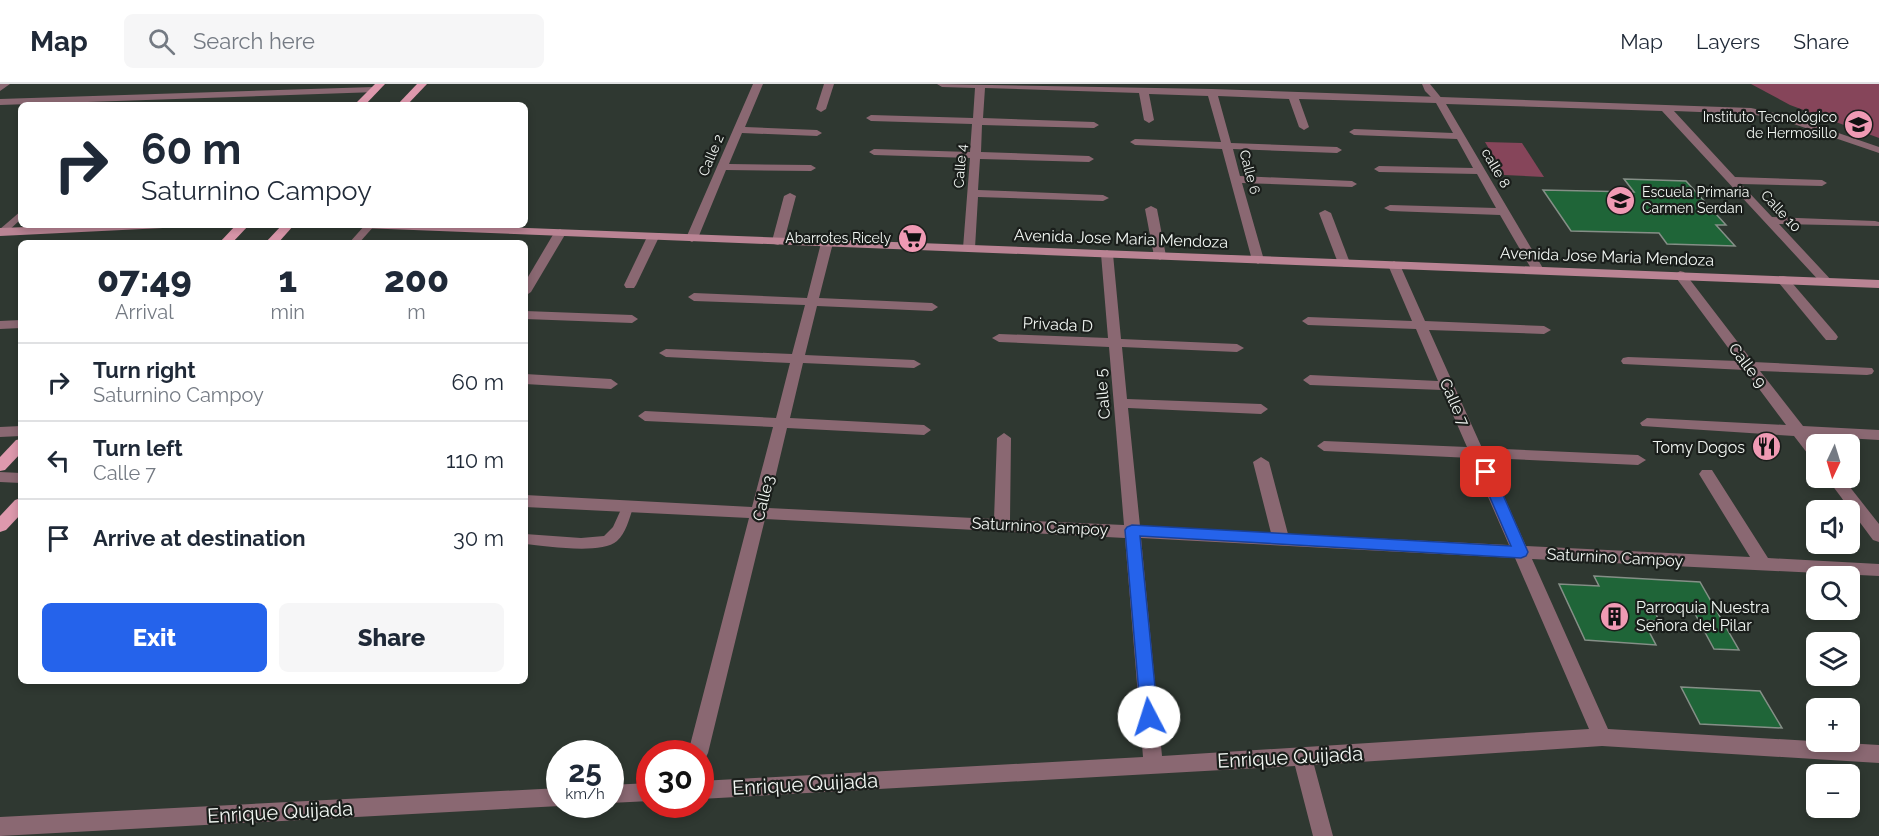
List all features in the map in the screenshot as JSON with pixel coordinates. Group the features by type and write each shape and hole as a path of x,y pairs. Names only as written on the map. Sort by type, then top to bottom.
{"main road":[{"path":"405,102 422,84"},
{"path":"362,102 377,87"},
{"path":"228,240 240,228"},
{"path":"274,240 285,228"},
{"path":"0,465 18,447"},
{"path":"0,526 18,507"}],"street":[{"path":"0,88 5,84"},
{"path":"101,98 116,84"},
{"name":"Calle 2","path":"692,238 758,84"},
{"path":"821,109 829,84"},
{"path":"942,84 1751,111 1879,150"},
{"name":"Calle 4","path":"969,248 978,121 985,85"},
{"path":"0,102 377,87"},
{"path":"1143,90 1149,120"},
{"name":"Calle 6","path":"1212,92 1258,260"},
{"path":"1293,95 1304,127"},
{"name":"calle 8","path":"1439,100 1538,270"},
{"name":"Calle 10","path":"1664,107 1827,282"},
{"path":"872,118 1094,125"},
{"path":"738,130 817,133"},
{"path":"1354,132 1460,135"},
{"path":"1136,142 1337,150"},
{"path":"874,152 1089,159"},
{"path":"722,166 811,168"},
{"path":"1379,169 1480,171"},
{"path":"1236,179 1352,184"},
{"path":"1732,180 1822,183"},
{"path":"973,193 1103,198"},
{"path":"777,241 790,196"},
{"path":"1390,208 1504,212"},
{"path":"1151,209 1160,256"},
{"path":"1325,213 1344,263"},
{"path":"1769,220 1875,224"},
{"path":"1,232 76,228"},
{"name":"Avenida Jose Maria Mendoza","path":"484,228 653,237 1879,284"},
{"path":"528,287 560,233"},
{"path":"630,285 653,237"},
{"name":"Calle3","path":"701,740 827,243"},
{"name":"Calle 5","path":"1107,254 1153,764"},
{"name":"Calle 7","path":"1394,265 1602,737"},
{"name":"Calle 9","path":"1680,275 1806,440"},
{"path":"1783,280 1831,337"},
{"path":"694,297 932,307"},
{"path":"528,315 632,320"},
{"path":"1308,321 1544,330"},
{"path":"0,325 18,324"},
{"name":"Privada D","path":"999,338 1237,348"},
{"path":"666,353 914,364"},
{"path":"1628,361 1867,371"},
{"path":"528,379 611,384"},
{"path":"1310,380 1448,386"},
{"path":"1121,403 1261,409"},
{"path":"645,416 924,430"},
{"path":"1647,423 1879,435"},
{"path":"0,432 18,431"},
{"path":"1002,525 1004,438"},
{"path":"1324,446 1638,460"},
{"path":"1262,462 1281,539"},
{"path":"1707,474 1764,565"},
{"path":"0,477 18,478"},
{"path":"1842,488 1879,536"},
{"name":"Saturnino Campoy","path":"528,501 627,508 1132,530 1879,570"},
{"name":"Enrique Quijada","path":"714,789 1302,757 1602,737 1879,754"},
{"path":"1302,757 1323,836"},
{"name":"Enrique Quijada","path":"0,827 546,798"}],"lane":[{"name":"calle 8","path":"1426,84 1428,90 1439,100"},
{"path":"1,232 18,217"},
{"path":"357,240 367,228"},
{"path":"528,539 596,543 609,540 616,532 627,508"}],"shaded area":[{"path":"1751,84 1879,84 1879,138 1790,105"},
{"path":"1485,142 1522,143 1544,177 1504,175"}],"building":[{"path":"1624,179 1686,181 1726,225 1716,225 1735,246 1667,244 1659,233 1571,231 1543,190 1634,192"},
{"name":"Parroquia Nuestra Señora del Pilar","path":"1594,576 1700,582 1739,650 1714,649 1694,612 1654,610 1659,621 1643,620 1656,645 1585,640 1559,584 1599,586"},
{"path":"1681,687 1760,691 1782,728 1700,724"}],"place":[{"name":"Instituto Tecnológico de Hermosillo","path":"1858,125"},
{"name":"Escuela Primaria Carmen Serdan","path":"1621,200"},
{"name":"Abarrotes Ricely","path":"912,238"},
{"name":"Tomy Dogos","path":"1766,447"},
{"name":"Parroquia Nuestra Señora del Pilar","path":"1615,616"}],"route":[{"path":"1149,717 1132,530 1521,552 1486,472"}]}
